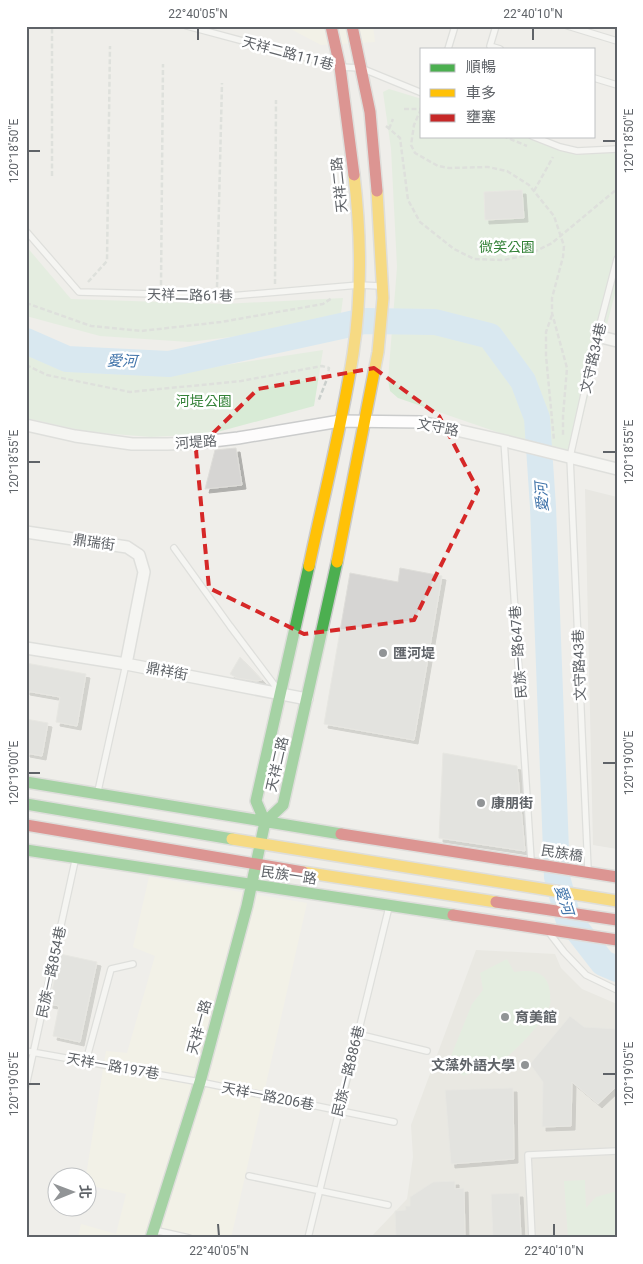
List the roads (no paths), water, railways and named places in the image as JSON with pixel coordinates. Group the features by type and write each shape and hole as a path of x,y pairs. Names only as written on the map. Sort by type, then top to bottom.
{"main road":[{"name":"天祥二路","path":"331,26 340,67 358,207 358,300 353,352 340,421 256,801 265,822 283,805 334,576 378,352 383,286"},
{"path":"352,26 370,112 383,286"},
{"name":"民族一路","path":"26,782 265,822 515,873 534,888 617,901"},
{"name":"民族一路","path":"26,804 260,844 515,873 532,864"},
{"name":"天祥一路","path":"152,1234 200,1082 251,885 265,822"},
{"name":"民族一路","path":"26,825 255,865 617,920"},
{"name":"民族一路","path":"26,850 547,929"},
{"name":"民族橋","path":"532,864 588,872"},
{"path":"588,872 617,877"},
{"path":"547,929 617,940"}],"street":[{"path":"597,336 617,341"},
{"name":"文守路","path":"365,420 421,422 567,456"},
{"name":"河堤路","path":"26,425 75,436 132,444 167,444 238,438 340,421 365,420"},
{"path":"567,456 617,469"},
{"name":"鼎瑞街","path":"26,532 127,547 139,555 144,572 126,664"},
{"name":"鼎祥街","path":"26,648 126,664 307,698"}],"lane":[{"name":"天祥二路111巷","path":"187,26 340,67 361,68 420,92"},
{"path":"448,48 455,26"},
{"path":"496,26 490,46 497,48"},
{"path":"568,26 617,41"},
{"path":"596,79 617,85"},
{"path":"537,138 577,152 617,149"},
{"name":"天祥二路61巷","path":"26,231 79,292 216,296 275,293 359,285 383,286"},
{"name":"文守路34巷","path":"567,456 617,259"},
{"name":"民族一路647巷","path":"506,441 532,864"},
{"name":"文守路43巷","path":"567,456 588,872"},
{"path":"174,548 281,694"},
{"path":"98,793 126,664"},
{"name":"民族一路854巷","path":"26,1086 76,858"},
{"name":"民族一路886巷","path":"308,1238 390,905"},
{"path":"547,929 564,952 586,975 617,990"},
{"path":"86,1061 111,969 133,964"},
{"path":"357,1034 427,1051"},
{"name":"天祥一路197巷","path":"26,1051 200,1082"},
{"name":"天祥一路206巷","path":"200,1082 394,1122"},
{"path":"532,1238 528,1155 617,1151"},
{"path":"249,1176 388,1205"},
{"path":"152,1234 189,1238"}],"waterway":[{"name":"愛河","path":"26,341 67,359 169,364 364,321 435,322 490,336 523,381 537,418 543,507 557,877 568,918 603,963 617,969"}],"place":[{"name":"匯河堤","path":"383,653"},
{"name":"康朋街","path":"481,803"},
{"name":"育美館","path":"505,1017"},
{"name":"文藻外語大學","path":"525,1065"}],"park label":[{"name":"微笑公園","path":"507,247"},
{"name":"河堤公園","path":"204,401"}]}
